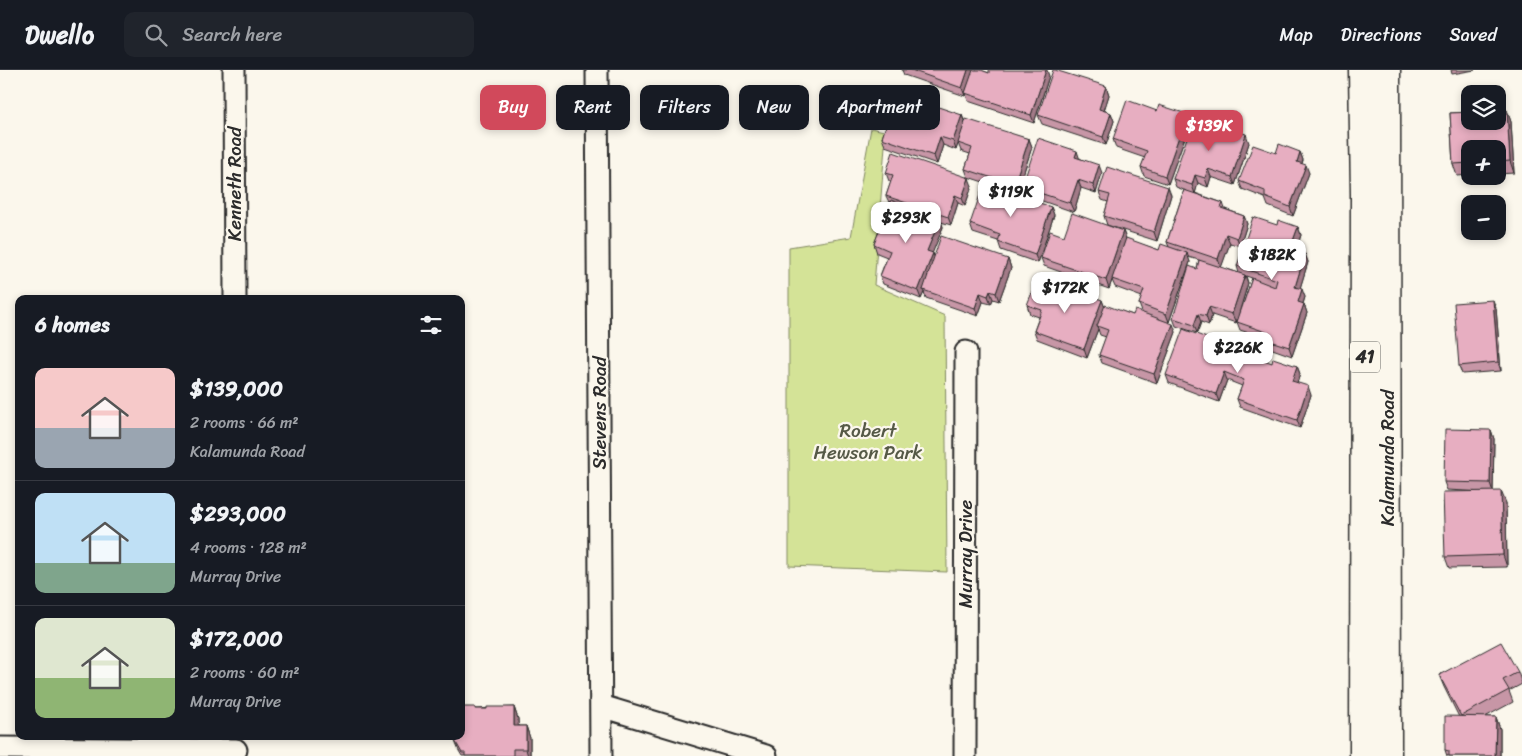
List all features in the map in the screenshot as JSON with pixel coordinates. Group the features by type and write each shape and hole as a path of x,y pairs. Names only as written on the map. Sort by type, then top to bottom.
{"main road":[{"name":"Kalamunda Road","path":"1363,70 1365,194 1364,756"},
{"name":"Kalamunda Road","path":"1386,70 1387,756"}],"street":[{"name":"Kenneth Road","path":"234,70 235,295"},
{"name":"Stevens Road","path":"597,70 601,756"},
{"name":"Murray Drive","path":"965,756 966,352"},
{"path":"601,706 766,756"},
{"path":"0,748 236,747"}],"green space":[{"name":"Robert Hewson Park","path":"871,130 884,131 885,146 874,285 945,316 947,572 789,566 789,247 851,237"}],"building":[{"path":"911,70 968,70 962,88"},
{"path":"973,70 989,73 989,70 1046,70 1031,115 965,93"},
{"path":"1053,70 1106,86 1099,109 1111,113 1103,137 1038,115"},
{"path":"1127,100 1157,111 1159,105 1187,114 1165,176 1141,167 1147,151 1113,139"},
{"path":"940,108 962,115 953,141 940,137 934,156 882,138 885,130 940,130"},
{"path":"1506,110 1510,161 1506,161 1506,140 1461,140 1461,164 1453,164 1450,113 1461,112 1461,130 1506,130"},
{"path":"966,119 1029,139 1014,185 965,169 972,148 958,143"},
{"path":"1202,120 1246,134 1232,177 1208,169 1205,178 1195,175 1192,185 1173,179 1190,129 1198,132"},
{"path":"1038,138 1077,151 1075,157 1099,165 1093,185 1078,180 1070,203 1022,187"},
{"path":"1279,144 1300,152 1297,162 1306,165 1290,207 1265,197 1265,191 1239,181 1253,145 1276,153"},
{"path":"893,152 969,178 962,198 955,195 948,217 886,196 893,175 886,173"},
{"path":"1107,167 1168,187 1154,232 1104,216 1110,195 1099,192"},
{"path":"984,183 1051,207 1035,255 998,242 1000,235 970,224"},
{"path":"1184,190 1223,203 1221,208 1244,216 1237,238 1226,234 1218,259 1167,242"},
{"path":"891,200 940,219 927,251 933,253 918,291 880,276 890,251 874,244"},
{"path":"1072,213 1123,231 1106,280 1041,258 1050,231 1064,236"},
{"path":"1253,217 1277,225 1278,220 1298,227 1290,249 1305,254 1295,287 1302,289 1298,302 1304,304 1289,347 1264,339 1266,332 1237,322 1252,278 1275,287 1277,280 1237,266"},
{"path":"941,236 1008,259 996,293 990,291 988,296 980,293 975,308 923,290"},
{"path":"1126,238 1159,250 1161,244 1187,253 1166,314 1139,304 1144,290 1112,279"},
{"path":"1199,260 1245,275 1232,314 1209,307 1206,316 1198,314 1194,325 1173,318 1189,266 1197,269"},
{"path":"1036,282 1062,292 1065,286 1102,300 1084,349 1034,331 1042,310 1027,305"},
{"path":"1493,300 1498,362 1459,366 1454,303"},
{"path":"1105,305 1133,315 1135,310 1173,324 1154,374 1099,355 1108,330 1097,326"},
{"path":"1183,329 1241,351 1238,359 1248,363 1251,355 1272,363 1273,358 1297,366 1292,381 1308,386 1297,420 1237,399 1244,380 1224,372 1216,394 1166,375"},
{"path":"1445,429 1491,430 1490,483 1444,482"},
{"path":"1501,491 1503,555 1445,557 1443,492"},
{"path":"1501,642 1518,672 1503,680 1509,690 1461,716 1439,675"},
{"path":"465,707 487,709 487,707 514,707 514,726 526,726 526,749 513,749 513,756 465,756 465,753 462,753 455,740 465,740"},
{"path":"1445,716 1496,717 1495,756 1449,756 1449,751 1445,750"}]}
